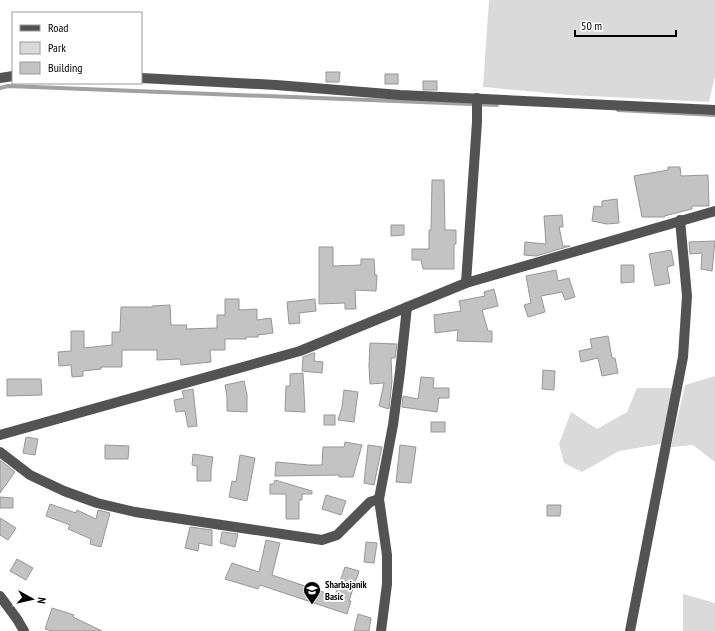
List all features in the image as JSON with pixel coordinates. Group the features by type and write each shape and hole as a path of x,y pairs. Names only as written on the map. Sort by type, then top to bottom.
{"street":[{"path":"0,78 12,76"},
{"path":"142,78 276,85 393,94 715,110"},
{"path":"466,283 477,122 477,98"},
{"path":"0,435 300,351 466,283 715,211"},
{"path":"630,631 683,357 688,296 680,220"},
{"path":"381,631 387,584 387,555 379,499 395,410 407,307"},
{"path":"0,452 30,475 64,492 97,503 135,512 322,540 337,535 370,502 379,499"},
{"path":"0,596 24,631"}],"green space":[{"path":"489,0 715,0 715,76 709,102 570,95 483,87"},
{"path":"715,376 715,462 693,445 671,447 685,385"},
{"path":"637,388 672,388 661,444 619,451 582,472 564,463 559,444 571,412 597,429 627,412"},
{"path":"683,594 715,603 715,631 683,631"}],"building":[{"path":"326,72 340,72 339,82 326,82"},
{"path":"385,74 398,74 398,84 385,84"},
{"path":"423,81 437,81 437,90 423,90"},
{"path":"668,167 680,167 681,176 708,175 709,206 692,206 692,209 664,216 665,217 642,217 634,176 668,170"},
{"path":"432,180 444,180 445,230 456,230 456,244 454,244 454,269 423,269 421,260 412,260 412,249 429,249"},
{"path":"617,199 619,223 607,224 592,221 594,206 602,207 602,201"},
{"path":"562,215 563,227 559,227 563,246 570,246 536,256 524,255 525,242 546,244 544,216"},
{"path":"391,225 404,225 404,235 391,236"},
{"path":"715,241 712,271 701,269 702,253 690,254 689,242"},
{"path":"319,247 333,247 333,266 361,265 361,259 374,259 375,275 377,275 376,291 355,290 356,309 345,309 345,303 319,304"},
{"path":"671,250 674,265 667,267 670,283 655,286 649,254"},
{"path":"621,265 634,265 634,282 621,283"},
{"path":"556,270 558,281 569,278 575,297 565,300 562,292 541,296 545,312 528,317 524,305 531,303 526,276"},
{"path":"494,289 498,306 482,310 488,331 492,331 492,342 457,341 458,330 435,333 434,315 461,311 459,301 485,296 484,292"},
{"path":"225,299 239,299 239,310 257,309 257,320 271,318 273,333 258,335 258,337 246,337 246,339 225,339 225,350 210,350 211,362 181,365 180,359 157,360 157,350 122,350 122,367 101,367 101,369 83,371 83,376 72,377 71,365 59,366 58,352 71,351 71,331 84,331 84,348 112,345 112,332 120,332 121,307 152,307 170,305 171,325 187,325 186,329 217,328 217,315 225,315"},
{"path":"315,299 316,311 299,313 300,323 289,324 287,302"},
{"path":"608,336 612,358 615,358 618,373 602,376 598,358 581,362 579,351 592,348 590,339"},
{"path":"370,343 397,344 395,358 391,358 392,381 389,409 379,406 384,383 370,384"},
{"path":"315,353 314,361 323,362 322,373 302,371 303,357"},
{"path":"543,370 555,371 554,390 542,389"},
{"path":"303,373 305,412 285,411 286,386 290,386 290,374"},
{"path":"421,377 434,378 433,388 449,388 449,398 439,398 437,412 402,407 403,396 418,399"},
{"path":"7,379 41,379 42,395 7,396"},
{"path":"244,381 247,395 247,412 227,411 225,385"},
{"path":"193,389 197,426 188,427 185,411 176,412 174,400 184,398 182,391"},
{"path":"344,390 358,392 354,422 338,420 342,407"},
{"path":"324,415 335,415 335,425 324,425"},
{"path":"431,422 445,422 445,432 431,432"},
{"path":"26,437 38,439 35,455 23,453"},
{"path":"345,442 362,445 353,477 339,477 339,475 275,476 276,462 322,465 323,447 344,447"},
{"path":"105,445 129,446 128,459 105,459"},
{"path":"368,445 382,447 374,485 364,483"},
{"path":"400,445 416,447 411,483 396,482"},
{"path":"193,454 213,457 211,481 197,481 197,466 192,465"},
{"path":"240,455 255,458 247,501 229,497 232,481 236,482"},
{"path":"0,460 15,472 0,493"},
{"path":"275,480 312,491 312,494 302,494 302,500 299,500 299,519 286,519 286,494 270,494 270,484 274,484"},
{"path":"326,495 346,501 341,515 322,509"},
{"path":"0,497 13,498 13,508 0,508"},
{"path":"50,504 76,513 77,510 96,519 98,510 110,513 101,547 90,544 91,539 68,529 70,525 46,516"},
{"path":"547,505 561,505 560,516 547,516"},
{"path":"0,518 16,528 8,540 0,535"},
{"path":"190,527 212,530 212,546 199,543 198,551 185,548"},
{"path":"222,532 238,534 235,547 220,543"},
{"path":"266,540 280,543 272,575 335,596 345,567 359,571 349,601 351,601 347,614 260,585 258,589 225,579 232,563 259,572"},
{"path":"366,542 377,543 374,563 364,562"},
{"path":"17,559 33,568 26,580 10,571"},
{"path":"52,608 74,615 73,617 102,631 52,631 45,629"},
{"path":"358,614 371,618 369,631 354,631"}],"waterway":[{"path":"0,88 8,86 497,105"},
{"path":"618,110 715,115"}],"place":[{"name":"Sharbajanik Basic","path":"312,605"}]}
